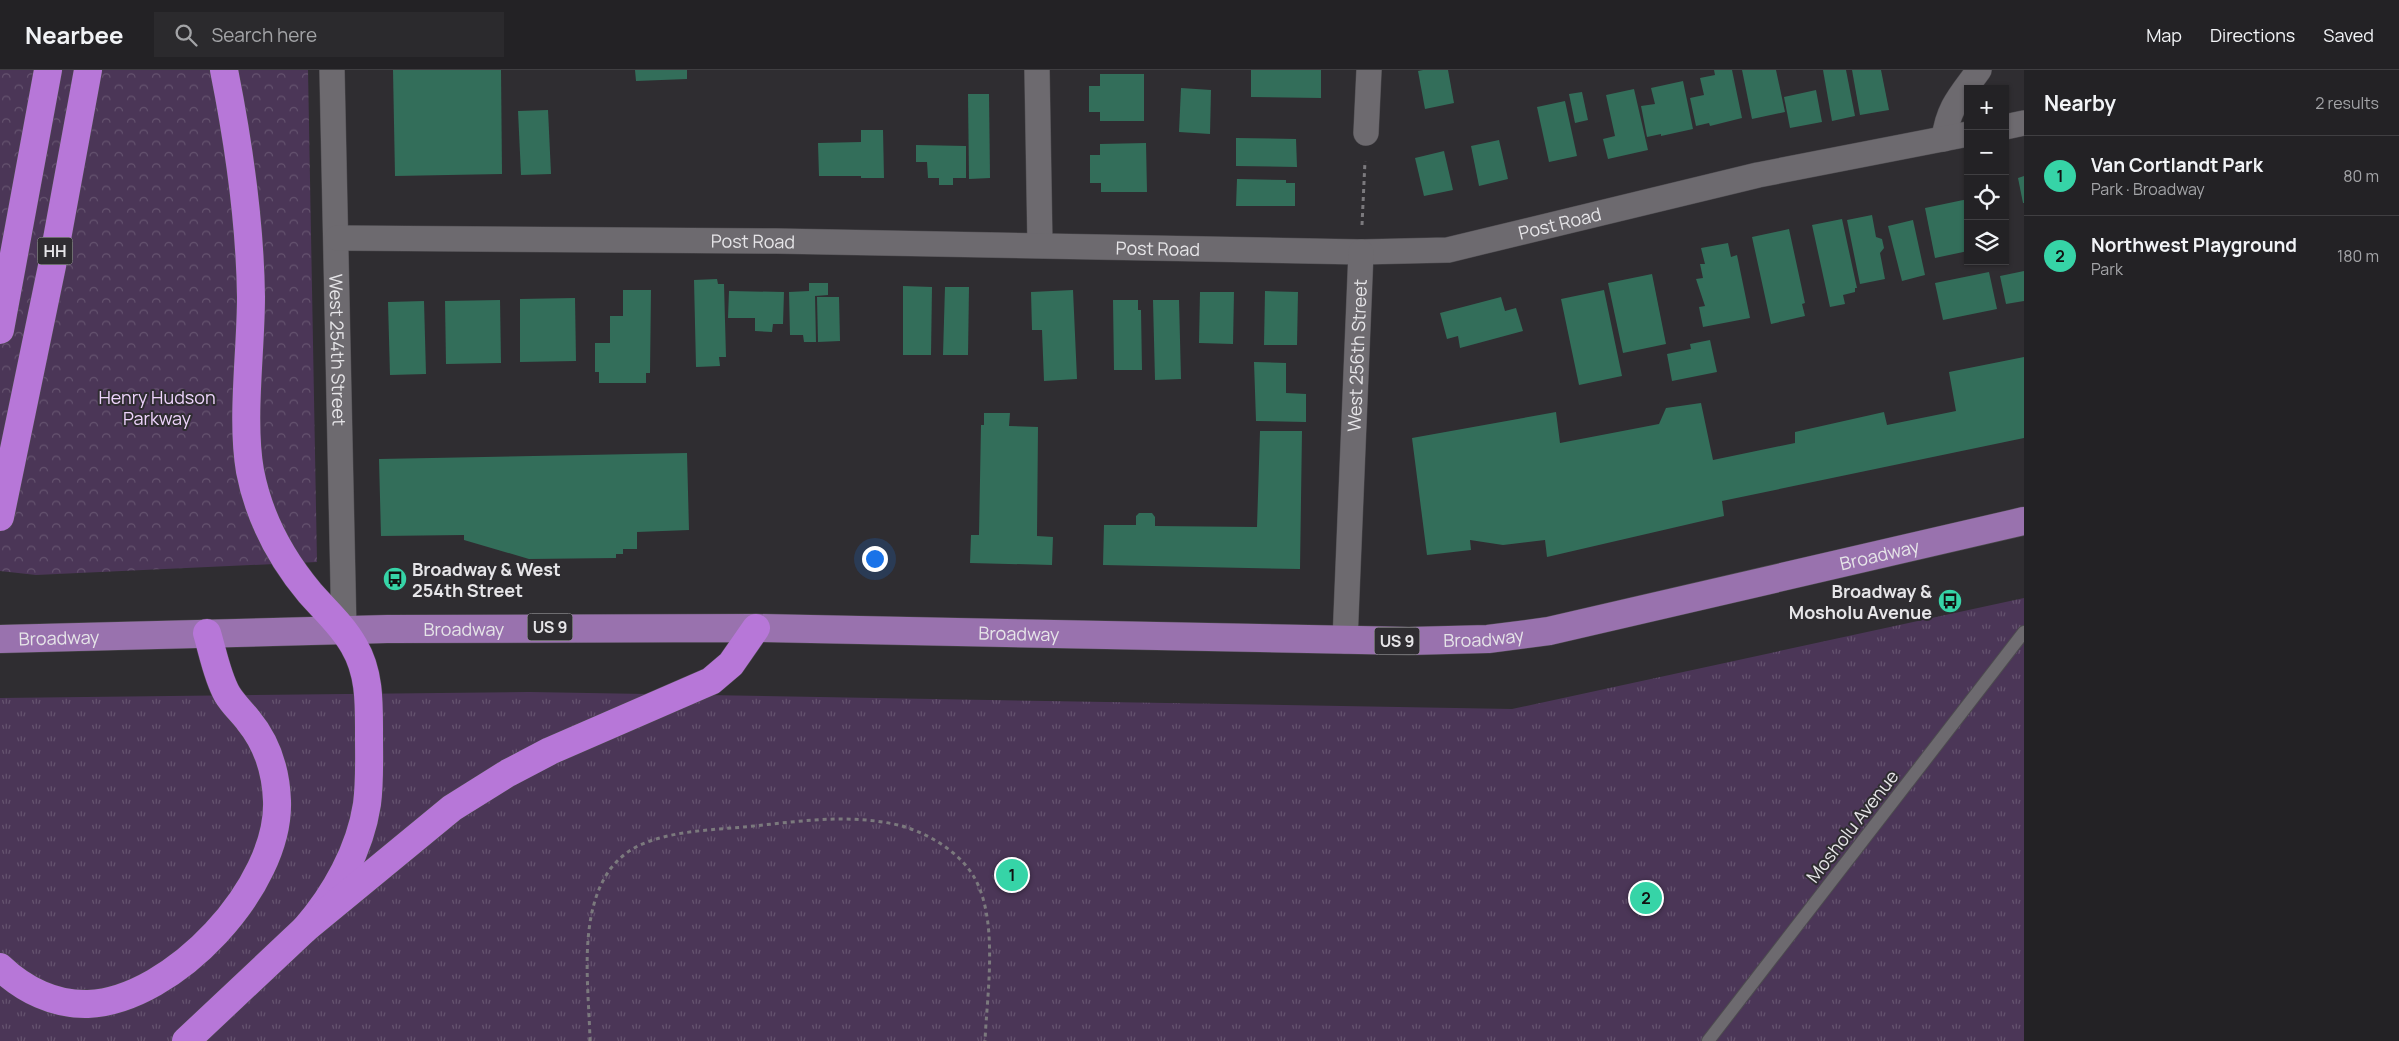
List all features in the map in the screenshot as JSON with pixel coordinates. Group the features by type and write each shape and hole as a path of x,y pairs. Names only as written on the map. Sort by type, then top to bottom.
{"highway":[{"name":"HH","path":"0,330 48,70"},
{"name":"HH","path":"0,517 52,266 88,70"},
{"path":"224,70 241,167 250,270 247,428 250,470 260,510 275,544 296,575 344,631 362,662 368,690 369,772 366,806 359,836 340,880 323,907 305,929"},
{"path":"186,1041 305,929 434,821 482,788 563,744 699,687 718,676 731,664 756,628"},
{"path":"0,967 17,982 52,999 76,1004 112,1000 150,984 182,963 211,938 247,894 270,847 276,817 276,786 264,744 249,720 226,692 207,633"}],"main road":[{"name":"Broadway","path":"0,639 528,627 756,628 1345,641 1456,641 1533,634 2024,521"}],"street":[{"name":"West 254th Street","path":"332,70 344,631"},
{"path":"1037,70 1040,245"},
{"path":"1366,133 1369,70"},
{"path":"1956,137 1947,118 1957,100 1979,70"},
{"path":"2009,126 2024,123"},
{"name":"Post Road","path":"337,238 767,241 1361,252 1448,250 1758,175 1956,137"},
{"name":"West 256th Street","path":"1345,641 1361,252"}],"lane":[{"name":"Mosholu Avenue","path":"1708,1041 2024,632"}],"path":[{"path":"1361,252 1366,133"},
{"path":"590,1041 588,934 592,910 600,887 611,868 625,854 641,845 698,831 835,818 868,819 899,825 926,835 954,854 974,876 983,899 988,928 985,1041"}],"green space":[{"name":"Henry Hudson Parkway","path":"0,70 308,70 317,562 36,575 0,571"},
{"path":"2024,598 2024,1041 0,1041 0,698 529,692 1512,709"}],"building":[{"path":"393,70 501,70 502,174 395,176"},
{"path":"635,70 687,70 687,79 636,81"},
{"path":"1251,70 1321,70 1321,98 1251,97"},
{"path":"1448,70 1454,103 1425,109 1418,71"},
{"path":"1714,70 1732,70 1742,118 1710,126 1709,123 1696,126 1690,98 1704,95 1700,78 1715,75"},
{"path":"1742,70 1776,70 1785,112 1752,119"},
{"path":"1823,70 1846,70 1855,116 1832,121"},
{"path":"1852,70 1881,70 1889,110 1860,115"},
{"path":"1100,74 1144,74 1144,121 1100,121 1100,112 1089,112 1089,86 1100,86"},
{"path":"1683,81 1693,129 1647,137 1641,106 1655,104 1651,88"},
{"path":"1181,88 1211,90 1210,134 1179,132"},
{"path":"1634,89 1648,150 1608,159 1603,139 1615,136 1606,95"},
{"path":"1816,90 1822,122 1790,128 1784,97"},
{"path":"1582,92 1588,120 1575,123 1569,94"},
{"path":"968,94 989,94 990,178 969,179"},
{"path":"1565,101 1577,156 1549,162 1537,107"},
{"path":"548,110 551,174 521,175 518,111"},
{"path":"861,130 883,130 884,178 819,176 818,143 861,142"},
{"path":"1236,138 1296,139 1297,167 1236,166"},
{"path":"1499,140 1508,179 1479,186 1471,146"},
{"path":"1146,143 1147,192 1101,192 1101,183 1090,183 1090,155 1100,155 1100,144"},
{"path":"916,145 966,146 966,178 953,178 953,185 939,185 939,178 928,178 927,162 916,162"},
{"path":"1444,151 1453,190 1424,196 1415,158"},
{"path":"2024,176 2024,203 2023,203 2018,178"},
{"path":"1237,179 1286,180 1286,183 1295,183 1295,206 1236,206"},
{"path":"1964,200 1964,252 1935,258 1925,208"},
{"path":"1872,215 1876,237 1882,239 1884,248 1880,253 1885,279 1860,284 1847,220"},
{"path":"1842,219 1857,288 1855,288 1855,292 1843,295 1845,304 1830,307 1812,225"},
{"path":"1913,220 1925,275 1902,281 1888,226"},
{"path":"1789,229 1805,303 1802,304 1805,316 1771,324 1752,237"},
{"path":"1728,243 1731,257 1737,255 1750,318 1703,327 1699,307 1705,306 1696,279 1703,278 1700,264 1705,264 1701,248"},
{"path":"2024,271 2024,301 2006,304 2000,276"},
{"path":"1989,272 1997,309 1943,320 1935,283"},
{"path":"1652,274 1666,344 1623,353 1608,283"},
{"path":"717,279 718,284 724,284 726,357 719,357 720,366 696,367 694,280"},
{"path":"809,283 828,283 828,295 815,296 816,342 804,342 803,335 790,335 789,292 809,291"},
{"path":"903,286 932,287 931,355 903,355"},
{"path":"945,287 969,287 968,355 943,355"},
{"path":"623,290 651,290 650,373 646,373 646,383 599,383 599,372 595,372 595,343 610,343 610,316 623,316"},
{"path":"1073,290 1077,379 1044,381 1042,330 1032,330 1031,292"},
{"path":"1604,290 1622,376 1579,385 1561,299"},
{"path":"729,291 784,292 783,324 773,324 772,332 755,331 755,318 728,318"},
{"path":"1265,291 1298,292 1297,345 1264,345"},
{"path":"1200,292 1234,292 1233,344 1199,343"},
{"path":"817,297 839,297 840,341 818,342"},
{"path":"1501,297 1505,311 1516,308 1523,331 1460,348 1458,336 1447,339 1440,313"},
{"path":"575,298 576,361 520,362 520,299"},
{"path":"500,300 501,363 446,364 445,301"},
{"path":"1113,300 1138,300 1138,310 1141,310 1142,370 1114,370"},
{"path":"1153,300 1179,300 1181,379 1155,380"},
{"path":"424,301 426,374 390,375 388,302"},
{"path":"1710,340 1717,372 1672,381 1667,354 1691,349 1690,344"},
{"path":"2024,357 2024,438 1722,501 1724,516 1547,557 1545,540 1503,545 1470,540 1471,550 1427,555 1412,438 1556,412 1560,443 1659,424 1666,408 1701,403 1713,460 1795,443 1795,432 1884,412 1887,425 1956,411 1949,372"},
{"path":"1254,362 1286,363 1286,393 1306,394 1306,422 1256,421"},
{"path":"984,413 1010,413 1009,426 1038,427 1037,536 1053,537 1052,565 970,563 971,535 979,535 981,425 984,425"},
{"path":"1260,431 1302,431 1300,569 1103,565 1104,525 1136,525 1136,516 1139,513 1152,513 1155,517 1155,526 1257,527"},
{"path":"687,453 689,530 637,532 637,549 623,549 623,554 616,554 616,558 529,559 464,540 464,535 381,536 379,459"}],"place":[{"name":"Broadway & West 254th Street","path":"395,579"},
{"name":"Broadway & Mosholu Avenue","path":"1950,601"},
{"name":"Van Cortlandt Park","path":"1012,875"},
{"name":"Northwest Playground","path":"1646,898"}]}
